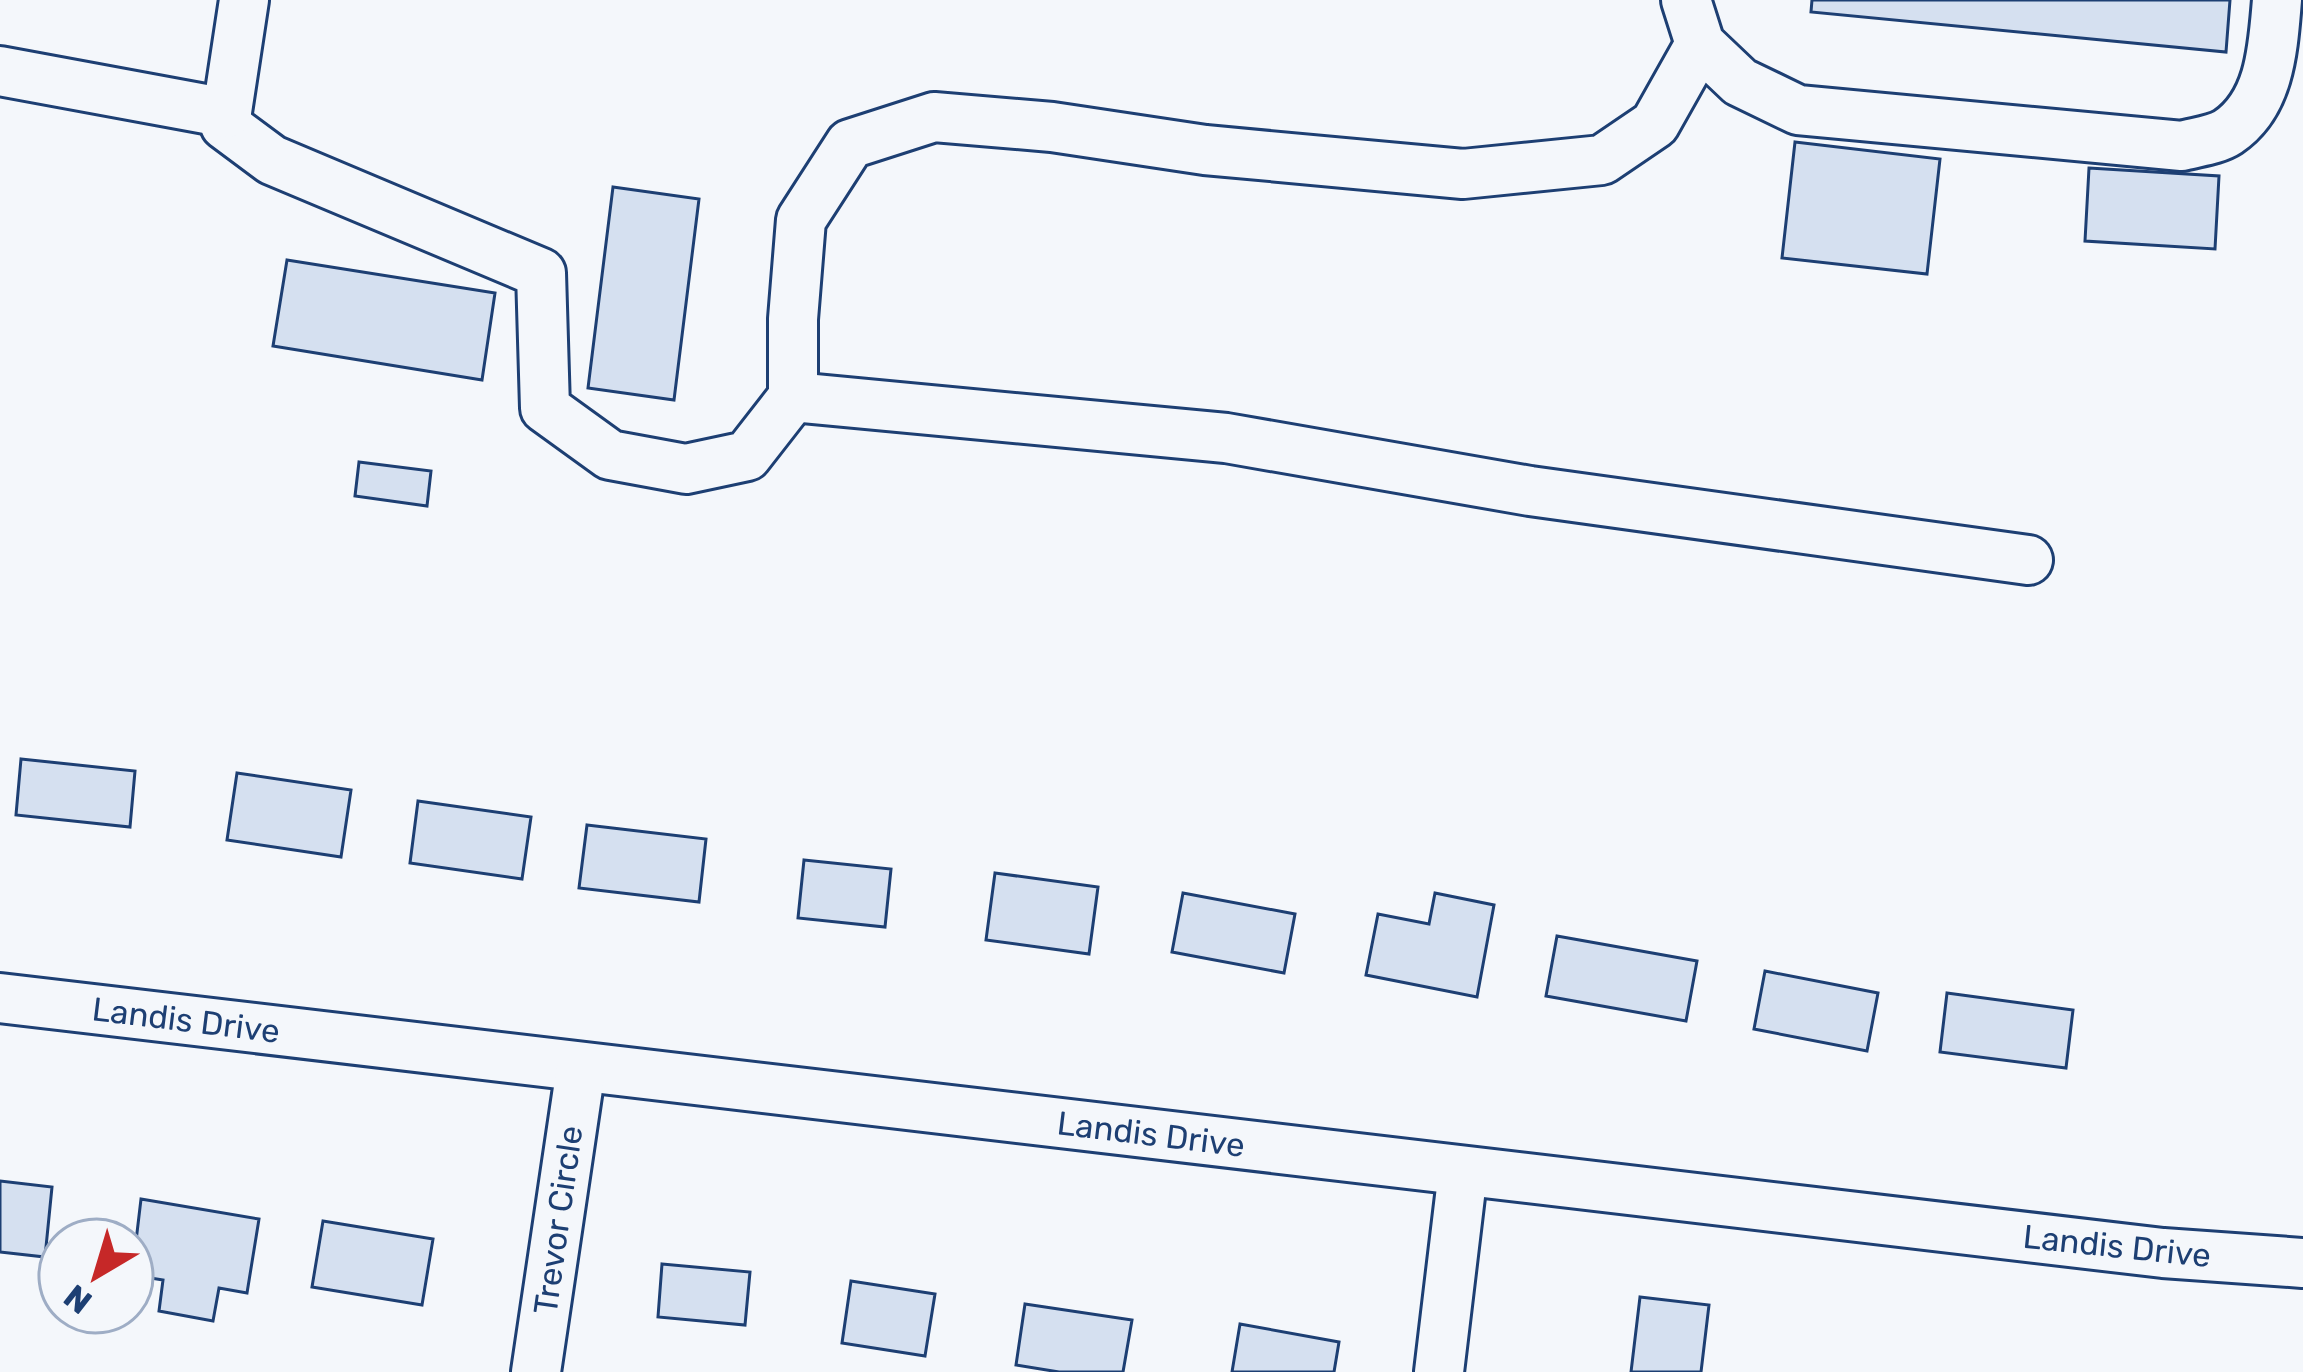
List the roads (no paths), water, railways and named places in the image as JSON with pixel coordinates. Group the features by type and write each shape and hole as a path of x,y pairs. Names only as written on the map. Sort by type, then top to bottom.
{"street":[{"path":"244,0 225,125 272,160 541,273 545,408 610,455 686,469 747,456 793,397 801,220 850,144 934,117 1052,127 1205,150 1463,174 1601,160 1655,124 1693,22"},
{"path":"1693,22 1740,82 1798,110 2182,146 2226,134 2245,117 2266,83 2277,0"},
{"path":"0,71 227,113"},
{"path":"793,397 1226,438 1531,491 2028,560"},
{"name":"Landis Drive","path":"0,998 2163,1253 2303,1263"},
{"name":"Trevor Circle","path":"536,1372 580,1067"},
{"path":"1439,1372 1463,1171"}]}
